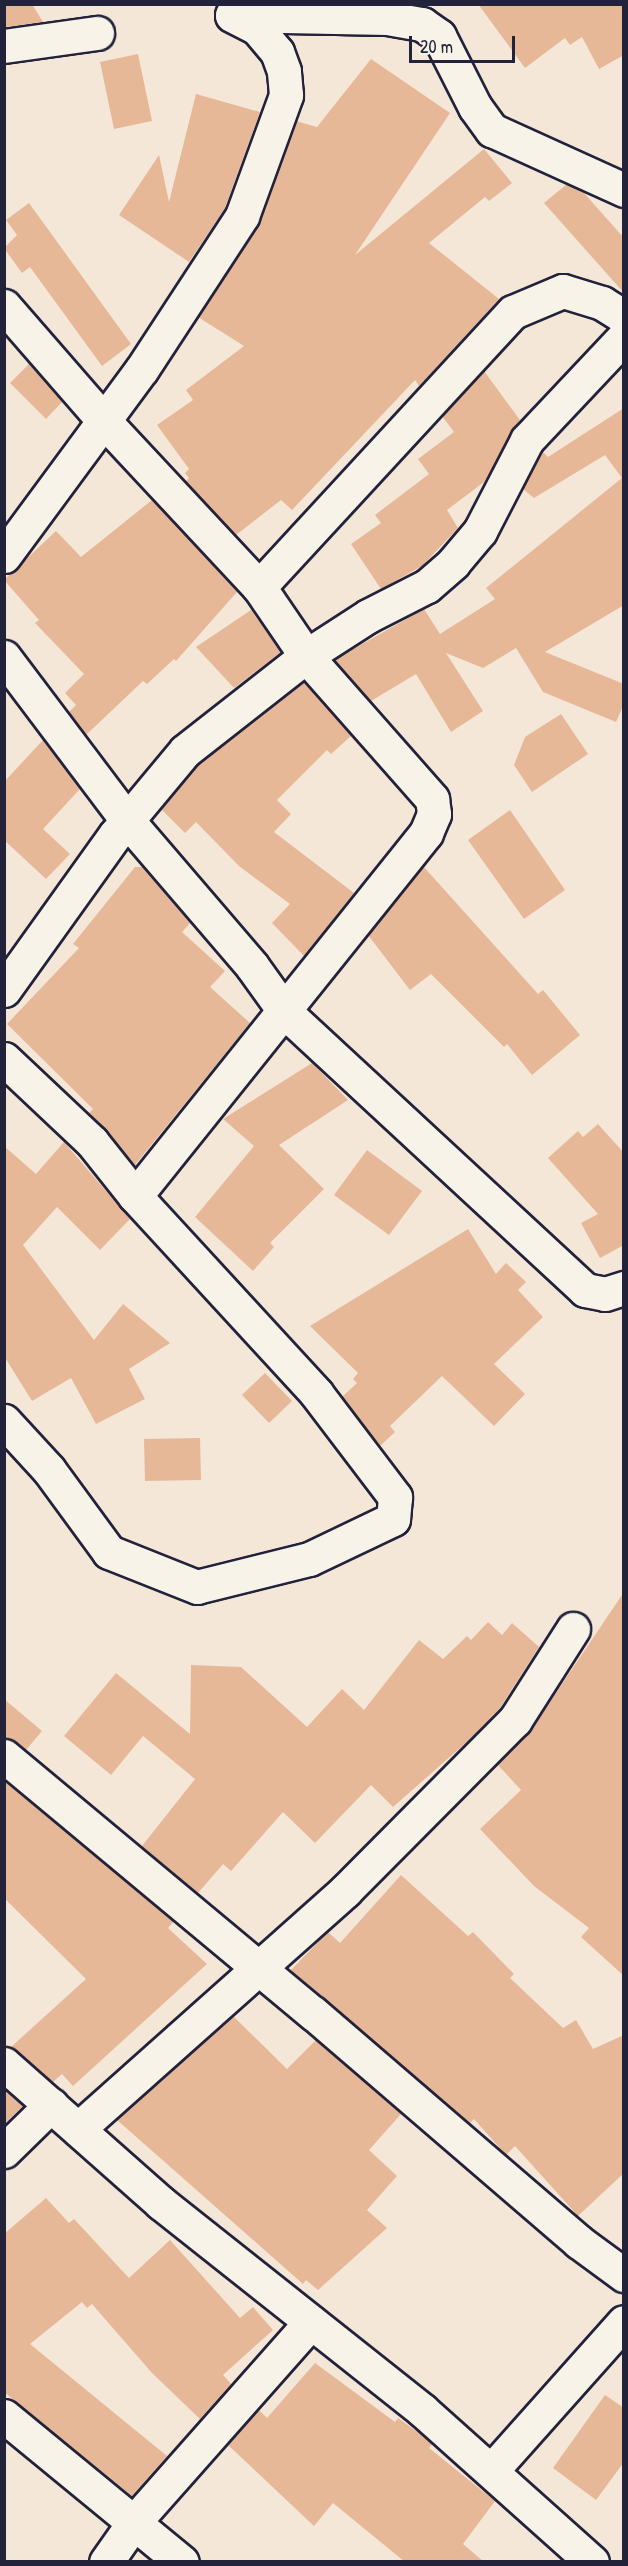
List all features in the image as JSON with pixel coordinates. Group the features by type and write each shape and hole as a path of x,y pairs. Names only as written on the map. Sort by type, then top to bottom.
{"street":[{"path":"232,10 387,18 422,24 439,36 475,107 492,130 624,190"},
{"path":"4,556 104,421 242,216 286,95 284,71 277,52 257,28 232,10"},
{"path":"4,46 98,33"},
{"path":"259,586 513,312 562,291 602,303 624,317"},
{"path":"4,306 104,421 259,586 306,656 432,799 434,814 426,832 312,970 285,1012 135,1196"},
{"path":"4,990 127,820 185,751 306,656 368,616 426,586 453,563 480,531 527,440 624,337"},
{"path":"4,657 127,820 252,966 285,1012 585,1290 605,1294 624,1288"},
{"path":"4,1059 92,1142 135,1196 316,1393 395,1497 393,1519 309,1559 197,1587 109,1552 49,1470 4,1420"},
{"path":"78,2129 345,1891 515,1720 573,1629"},
{"path":"4,1756 259,1968 579,2242 624,2275"},
{"path":"4,2064 161,2203 492,2470 583,2559"},
{"path":"4,2151 51,2105"},
{"path":"106,2562 134,2522 311,2322"},
{"path":"492,2470 624,2322"},
{"path":"4,2416 182,2562"}],"building":[{"path":"4,4 32,4 43,22 6,27"},
{"path":"478,4 624,4 624,55 599,69 582,37 570,45 565,38 525,68"},
{"path":"138,54 152,121 114,129 100,62"},
{"path":"371,59 450,113 355,255 484,149 512,183 489,201 485,197 429,243 499,299 419,386 415,380 292,510 281,500 236,535 186,481 189,478 185,473 189,469 157,425 193,400 186,390 244,346 198,317 258,226 296,121 317,127"},
{"path":"196,94 260,112 225,208 189,262 119,215 159,155 169,202"},
{"path":"567,184 584,193 624,238 624,293 544,203"},
{"path":"29,203 131,344 102,366 30,267 22,273 4,248 17,235 6,220"},
{"path":"29,364 62,402 46,419 10,383"},
{"path":"484,371 520,420 484,482 447,510 458,528 422,566 381,589 351,544 381,523 375,515 429,474 418,459 454,432 442,416"},
{"path":"624,408 624,605 545,652 624,684 624,704 616,722 543,692 516,648 483,668 446,653 483,711 451,732 416,674 371,701 334,660 424,609 440,634 495,599 486,588 622,478 605,455 534,498 523,489 542,451 548,457"},
{"path":"152,500 237,592 176,661 174,659 147,684 143,681 86,735 69,712 76,705 65,693 84,674 35,623 39,620 4,580 56,531 81,557"},
{"path":"251,610 281,652 234,688 196,647"},
{"path":"304,682 351,736 331,754 327,750 277,800 291,814 274,832 354,893 304,956 272,923 290,904 239,866 196,822 185,833 161,809 198,765"},
{"path":"561,714 588,754 532,792 514,765 525,737"},
{"path":"43,740 80,789 43,829 70,854 46,879 4,840 4,782"},
{"path":"510,810 565,890 524,919 468,840"},
{"path":"423,866 538,994 543,990 580,1035 532,1075 507,1044 504,1047 431,974 410,990 368,935"},
{"path":"135,867 142,867 190,923 182,932 225,971 210,987 250,1023 135,1165 89,1113 93,1109 7,1024 79,948 73,944"},
{"path":"312,1063 348,1100 279,1145 324,1189 270,1243 274,1247 253,1271 195,1217 254,1146 223,1119"},
{"path":"598,1124 624,1153 624,1245 600,1258 581,1223 598,1214 548,1158 578,1131 583,1137"},
{"path":"64,1142 130,1219 100,1250 57,1207 23,1245 94,1340 123,1304 170,1343 129,1369 145,1399 96,1424 71,1378 32,1401 4,1356 4,1146 36,1174"},
{"path":"367,1150 422,1191 389,1235 334,1195"},
{"path":"468,1229 496,1274 506,1263 526,1282 518,1290 543,1317 494,1364 525,1394 494,1426 442,1376 390,1426 395,1432 380,1446 342,1397 357,1383 353,1379 358,1373 310,1326"},
{"path":"265,1373 292,1401 269,1423 242,1395"},
{"path":"200,1438 201,1480 145,1481 144,1439"},
{"path":"624,1592 624,1976 581,1937 589,1928 534,1886 480,1829 521,1790 497,1764 531,1730"},
{"path":"488,1622 502,1635 512,1623 539,1647 500,1708 469,1740 393,1807 371,1785 315,1843 283,1812 231,1871 223,1864 198,1893 142,1846 195,1779 143,1736 111,1775 64,1736 116,1673 190,1734 191,1665 241,1667 307,1727 342,1689 364,1710 419,1640 443,1659 467,1636 471,1640"},
{"path":"4,1699 42,1731 26,1750 4,1738"},
{"path":"4,1781 174,1921 168,1928 207,1964 73,2086 62,2074 53,2082 11,2047 86,1979 4,1898"},
{"path":"401,1875 468,1936 473,1932 514,1974 510,1978 563,2028 576,2020 593,2049 624,2035 624,2173 578,2216 515,2146 506,2155 474,2119 470,2123 291,1970 328,1932 340,1943"},
{"path":"233,2016 287,2069 316,2040 401,2114 369,2150 397,2176 367,2210 387,2228 318,2290 306,2280 303,2284 117,2120"},
{"path":"4,2089 23,2106 4,2124"},
{"path":"46,2198 69,2223 74,2219 129,2278 170,2240 240,2318 253,2307 273,2330 223,2375 231,2384 200,2419 152,2373 92,2304 87,2308 82,2302 30,2344 167,2456 132,2496 4,2392 4,2234"},
{"path":"315,2363 395,2422 398,2418 419,2433 432,2444 429,2448 495,2501 463,2544 484,2562 405,2562 333,2503 314,2526 228,2445 259,2410 267,2418"},
{"path":"605,2395 624,2408 624,2462 596,2500 553,2468"}]}
